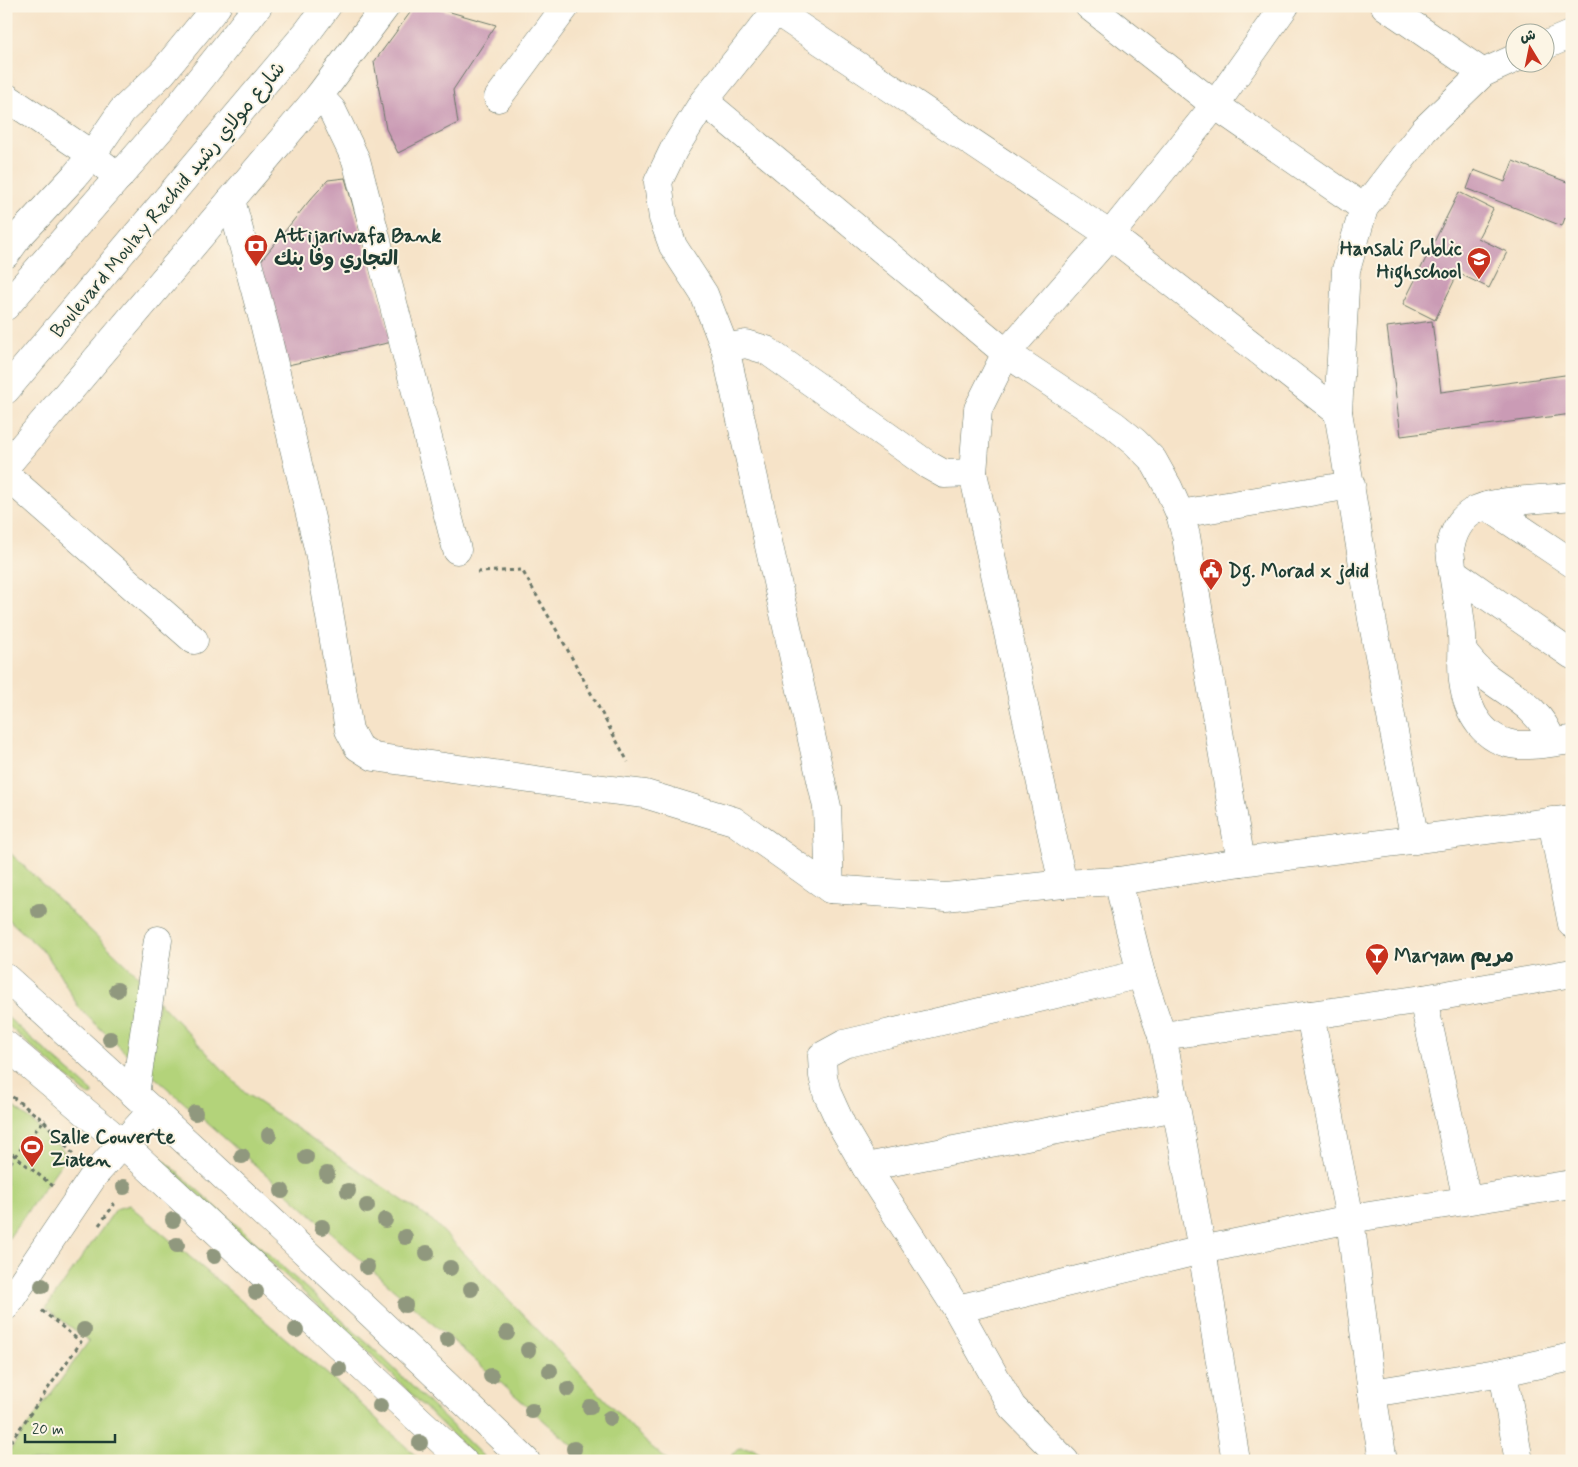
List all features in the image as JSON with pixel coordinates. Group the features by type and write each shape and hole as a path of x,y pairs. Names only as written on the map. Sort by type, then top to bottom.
{"street":[{"path":"47,260 10,239 74,177 122,111 162,73 217,6"},
{"path":"6,306 163,126 258,6"},
{"name":"Boulevard Moulay Rachid شارع مولاي رشيد","path":"6,390 303,38 327,6"},
{"path":"6,466 319,96 386,6"},
{"path":"498,98 566,6"},
{"path":"1089,6 1215,105 1364,208"},
{"path":"1063,884 973,472 978,408 1006,353 1110,236 1215,105 1285,6"},
{"path":"1386,6 1483,73"},
{"path":"830,889 827,807 724,348 704,294 673,246 662,218 658,182 674,149 704,101 778,9 1110,236 1338,412"},
{"path":"1556,40 1572,34"},
{"path":"1415,840 1372,619 1338,412 1346,270 1364,208 1424,130 1483,73 1506,63"},
{"path":"319,96 332,110 356,160 457,550"},
{"path":"6,97 91,156 119,178"},
{"path":"704,101 1006,353 1114,425 1153,460 1168,486 1180,514 1191,563 1241,862"},
{"path":"231,200 265,327 319,552 349,730 358,747 374,756 645,794 734,821 830,889 946,896 1118,880 1562,820 1572,924"},
{"path":"724,348 746,344 766,350 928,465 944,474 973,472"},
{"path":"6,475 194,640"},
{"path":"1180,514 1350,486"},
{"path":"1562,741 1520,745 1508,744 1483,730 1470,711 1463,680 1462,634 1450,548 1453,534 1460,522 1471,512 1487,506 1572,496"},
{"path":"1487,506 1572,563"},
{"path":"1453,572 1572,655"},
{"path":"1462,652 1483,674 1533,710 1545,726 1562,741"},
{"path":"1118,880 1140,974 1162,1036 1202,1250 1236,1461"},
{"path":"6,1306 78,1202 95,1174 123,1144 144,1102 158,940"},
{"path":"1162,1036 1423,999 1572,973"},
{"path":"1065,1461 1012,1407 957,1309 866,1167 842,1126 827,1093 823,1076 822,1056 835,1048 853,1042 1140,974"},
{"path":"6,978 144,1102 420,1359 526,1461"},
{"path":"1423,999 1467,1200"},
{"path":"1310,1015 1350,1219 1372,1393 1383,1461"},
{"path":"6,1045 123,1144 463,1461"},
{"path":"866,1167 1176,1107"},
{"path":"957,1309 1202,1250 1350,1219 1572,1184"},
{"path":"1372,1393 1503,1372 1572,1357"},
{"path":"1503,1372 1519,1461"}],"path":[{"path":"457,550 461,572 522,570 565,645 645,794"},
{"path":"6,1092 44,1121 78,1160 95,1174 114,1205 97,1228"},
{"path":"6,1170 63,1094"},
{"path":"6,1149 57,1190 78,1202"},
{"path":"6,1448 81,1342 40,1311 41,1304"}],"green space":[{"path":"6,849 139,977 131,1058 79,1008 46,954 6,917"},
{"path":"158,1001 245,1093 433,1221 645,1441 668,1461 590,1461 150,1073"},
{"path":"6,1016 93,1092 93,1095 89,1096 6,1024"},
{"name":"Salle Couverte Ziaten","path":"6,1102 27,1117 64,1151 63,1161 6,1242"},
{"path":"153,1150 376,1351 488,1461 479,1461 372,1355 151,1152"},
{"path":"129,1205 346,1390 421,1461 6,1461 6,1456 89,1341 46,1308 116,1209"},
{"path":"739,1448 753,1449 771,1461 726,1461"}],"building":[{"path":"415,6 429,6 496,25 453,90 458,123 398,153 386,129 374,62"},
{"path":"1513,161 1572,184 1572,221 1565,218 1562,226 1467,189 1474,170 1505,182"},
{"path":"345,178 392,342 288,365 256,267 328,180"},
{"path":"1459,192 1493,209 1478,238 1507,252 1489,288 1458,273 1435,320 1403,304"},
{"path":"1432,321 1441,392 1572,374 1572,414 1401,436 1387,327"}],"place":[{"name":"Attijariwafa Bank التجاري وفا بنك","path":"256,267"},
{"name":"Hansali Public Highschool","path":"1479,280"},
{"name":"Dg. Morad x jdid","path":"1211,591"},
{"name":"Maryam مريم","path":"1377,976"},
{"name":"Salle Couverte Ziaten","path":"32,1168"}]}
